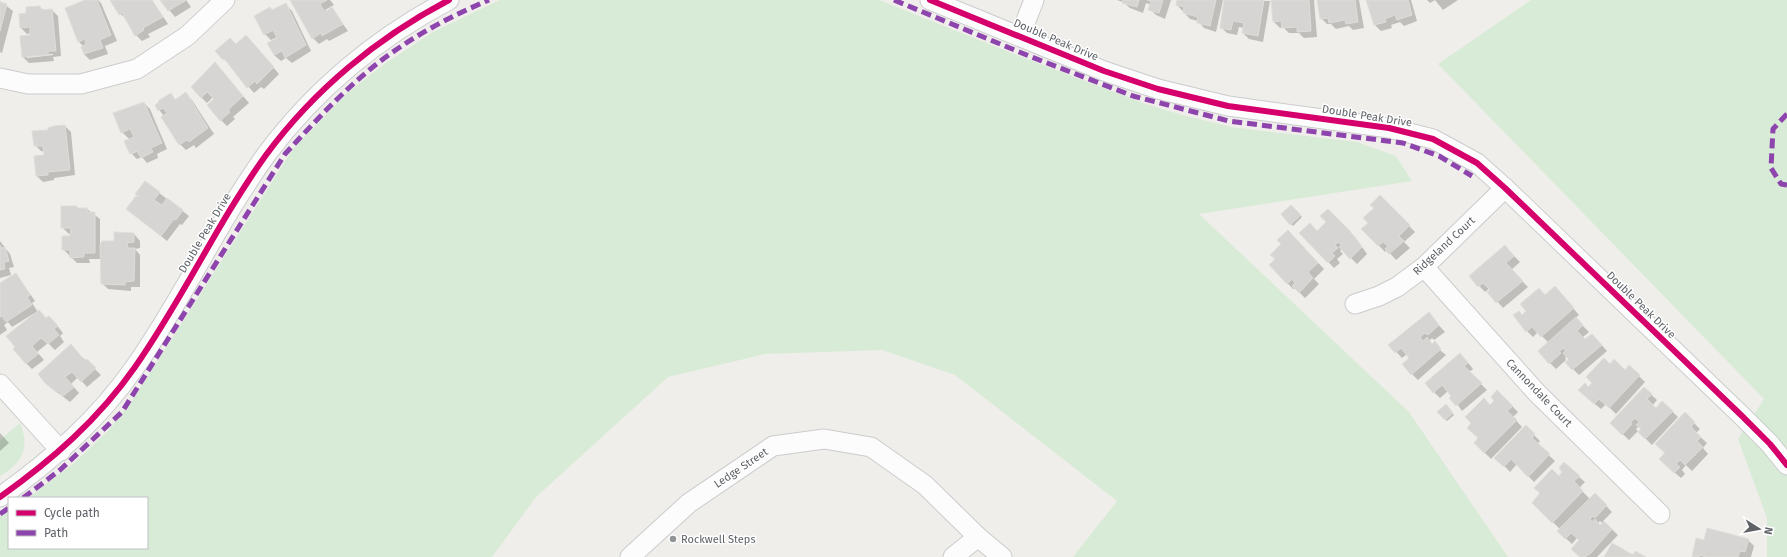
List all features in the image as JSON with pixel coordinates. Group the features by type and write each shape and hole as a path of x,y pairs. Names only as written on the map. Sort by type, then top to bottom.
{"street":[{"path":"0,78 28,84 81,84 137,69 187,36 225,0"},
{"name":"Double Peak Drive","path":"0,496 34,473 61,451 90,421 134,368 154,339 248,181 267,154 294,122 330,84 368,50 401,27 449,0"},
{"name":"Double Peak Drive","path":"930,0 1104,71 1158,89 1228,106 1389,128 1433,139 1477,163 1505,188 1742,416 1770,444 1787,464"},
{"path":"1020,36 1034,0"},
{"name":"Ridgeland Court","path":"1355,304 1379,296 1397,287 1424,267 1505,188"},
{"name":"Cannondale Court","path":"1424,267 1537,394 1660,514"},
{"path":"0,384 61,451"},
{"name":"Ledge Street","path":"630,557 689,503 773,446 824,439 871,447 925,485 978,537 1002,557"},
{"path":"953,557 978,537"}],"green space":[{"path":"500,0 879,0 1009,52 1146,104 1182,115 1231,127 1357,142 1396,156 1412,181 1199,214 1409,412 1508,557 1073,557 1117,501 955,375 882,350 765,354 668,377 536,497 492,557 0,557 0,516 8,512 8,549 148,549 148,497 29,497 74,463 109,430 134,398 293,149 347,93 383,65 433,32"},
{"path":"1531,0 1787,0 1787,557 1767,557 1767,518 1738,439 1764,399 1438,64"},
{"path":"20,423 24,440 22,454 14,466 0,476 0,440"}],"building":[{"path":"85,0 97,0 111,35 100,40 103,48 84,54 81,47 86,44 85,39 78,42 65,8"},
{"path":"110,0 152,0 163,17 143,28 144,30 135,36 122,13 119,15"},
{"path":"160,0 185,0 185,1 168,11"},
{"path":"290,0 327,0 320,4 325,12 332,7 343,24 322,36 321,33 312,39"},
{"path":"1123,0 1139,0 1137,7 1122,3"},
{"path":"1147,0 1163,0 1159,13 1148,10 1151,1"},
{"path":"1177,0 1216,0 1210,26 1197,23 1198,17 1183,13 1184,7 1176,5"},
{"path":"1224,0 1264,0 1258,36 1242,33 1244,23 1233,21 1231,30 1220,28"},
{"path":"1271,0 1309,0 1311,31 1297,32 1297,27 1282,28 1281,21 1273,22"},
{"path":"1317,0 1355,0 1358,22 1346,24 1345,20 1329,23 1328,18 1320,19"},
{"path":"1366,0 1408,0 1412,15 1397,20 1395,15 1385,19 1386,22 1374,25"},
{"path":"0,2 7,4 0,31"},
{"path":"286,3 306,45 285,58 282,51 274,55 267,43 277,38 273,30 264,35 254,16 270,7 272,10"},
{"path":"40,6 41,10 52,9 56,51 48,51 48,55 22,57 20,36 30,35 30,27 20,28 19,14 26,13 26,7"},
{"path":"246,35 274,67 257,84 255,81 247,88 224,58 223,60 215,51 230,38 236,44"},
{"path":"215,62 243,96 228,110 230,112 220,121 207,105 214,99 207,92 201,98 191,87"},
{"path":"186,92 208,128 189,142 187,140 179,145 161,117 167,113 163,108 158,111 155,105 159,102 158,101 171,93 175,100"},
{"path":"144,102 162,143 151,148 153,152 141,158 137,151 130,154 124,141 134,137 130,129 121,133 113,113"},
{"path":"65,125 70,170 48,172 48,175 36,176 34,156 44,155 43,146 34,146 32,131 48,130 48,128 54,126"},
{"path":"145,181 160,192 154,200 162,205 167,198 183,210 161,236 126,209 136,196 139,196 135,194"},
{"path":"1380,195 1410,225 1399,236 1404,241 1389,254 1385,249 1388,246 1383,242 1378,246 1361,229 1368,223 1363,218 1374,208 1370,205"},
{"path":"1291,205 1301,215 1290,225 1281,214"},
{"path":"61,206 77,206 77,208 87,208 87,212 95,212 95,253 84,253 84,257 70,258 70,250 62,250 62,236 70,236 71,228 61,228"},
{"path":"1328,209 1349,230 1362,247 1350,259 1339,247 1342,245 1338,242 1335,245 1338,248 1332,253 1335,256 1328,263 1299,233 1310,223 1317,231 1326,222 1320,216"},
{"path":"1288,230 1318,263 1308,272 1313,278 1299,293 1292,286 1295,283 1292,279 1287,284 1269,265 1275,259 1270,255 1281,244 1277,240"},
{"path":"114,232 134,233 134,242 127,243 128,248 135,248 134,281 125,282 125,285 101,284 100,245 102,241 114,241"},
{"path":"0,245 1,248 5,247 9,261 4,262 5,269 0,270"},
{"path":"1505,245 1514,256 1506,263 1523,281 1496,303 1487,292 1490,290 1483,283 1478,287 1469,276"},
{"path":"16,273 30,295 27,297 32,305 6,322 2,316 0,317 0,283"},
{"path":"1555,286 1574,308 1541,337 1532,327 1526,332 1513,315 1519,311 1522,315 1526,311 1520,304 1539,288 1545,295"},
{"path":"39,310 46,318 49,316 58,326 54,329 59,335 48,344 41,338 32,346 38,354 26,364 13,349 15,347 6,336"},
{"path":"1429,312 1439,325 1428,335 1425,333 1420,337 1423,341 1427,337 1432,344 1435,341 1441,349 1411,375 1402,364 1409,358 1401,348 1395,353 1388,345"},
{"path":"1576,317 1583,325 1577,331 1585,339 1592,334 1602,345 1572,370 1565,362 1569,360 1563,353 1566,351 1563,348 1559,352 1561,353 1549,364 1538,351"},
{"path":"71,344 85,361 87,359 96,368 81,382 72,372 65,377 74,387 63,396 45,383 38,374"},
{"path":"1460,353 1468,363 1464,366 1482,383 1456,406 1449,398 1451,396 1442,385 1433,393 1425,383"},
{"path":"1604,358 1610,364 1614,359 1625,370 1629,365 1640,375 1609,408 1599,399 1594,404 1578,390 1585,383 1588,387 1592,383 1586,377"},
{"path":"1644,387 1652,394 1647,399 1656,408 1662,401 1673,411 1645,439 1638,432 1641,429 1636,425 1639,422 1635,418 1631,422 1632,424 1622,435 1610,423"},
{"path":"1497,390 1513,406 1507,411 1517,420 1484,453 1474,443 1478,438 1467,428 1471,423 1465,417 1484,398 1490,405 1494,401 1491,397"},
{"path":"1446,404 1453,413 1445,420 1437,412"},
{"path":"1685,412 1695,422 1691,427 1701,437 1697,441 1703,447 1685,465 1680,460 1676,464 1680,467 1674,473 1659,459 1665,453 1655,444"},
{"path":"1526,425 1535,434 1532,438 1550,454 1528,477 1511,459 1504,467 1494,458"},
{"path":"1564,462 1580,476 1574,481 1583,491 1552,523 1532,503 1540,493 1534,488 1552,469 1559,476 1562,472 1559,468"},
{"path":"1595,493 1607,505 1595,518 1593,516 1590,519 1592,522 1595,519 1600,525 1604,521 1612,529 1591,553 1585,557 1580,557 1571,549 1579,540 1571,533 1565,539 1557,531"},
{"path":"1707,528 1749,539 1745,552 1740,551 1738,557 1706,557 1700,555 1699,557 1692,557 1696,538 1704,540"},
{"path":"1612,543 1633,555 1635,551 1646,557 1604,557"}],"marked path":[{"path":"24,497 60,470 122,412 285,154 335,102 381,61 425,32 489,0"},
{"path":"894,0 1029,56 1133,96 1229,121 1403,143 1439,156 1472,176"},
{"path":"1787,114 1773,129 1771,168 1781,184 1787,185"},
{"path":"0,514 8,509"}],"cycle path":[{"path":"0,497 56,454 90,422 121,386 169,315 248,181 285,131 326,87 349,67 397,31 449,0"},
{"path":"930,0 1104,71 1158,89 1228,106 1389,128 1433,139 1477,163 1505,188 1742,416 1770,444 1787,465"}],"place":[{"name":"Rockwell Steps","path":"673,539"}]}
